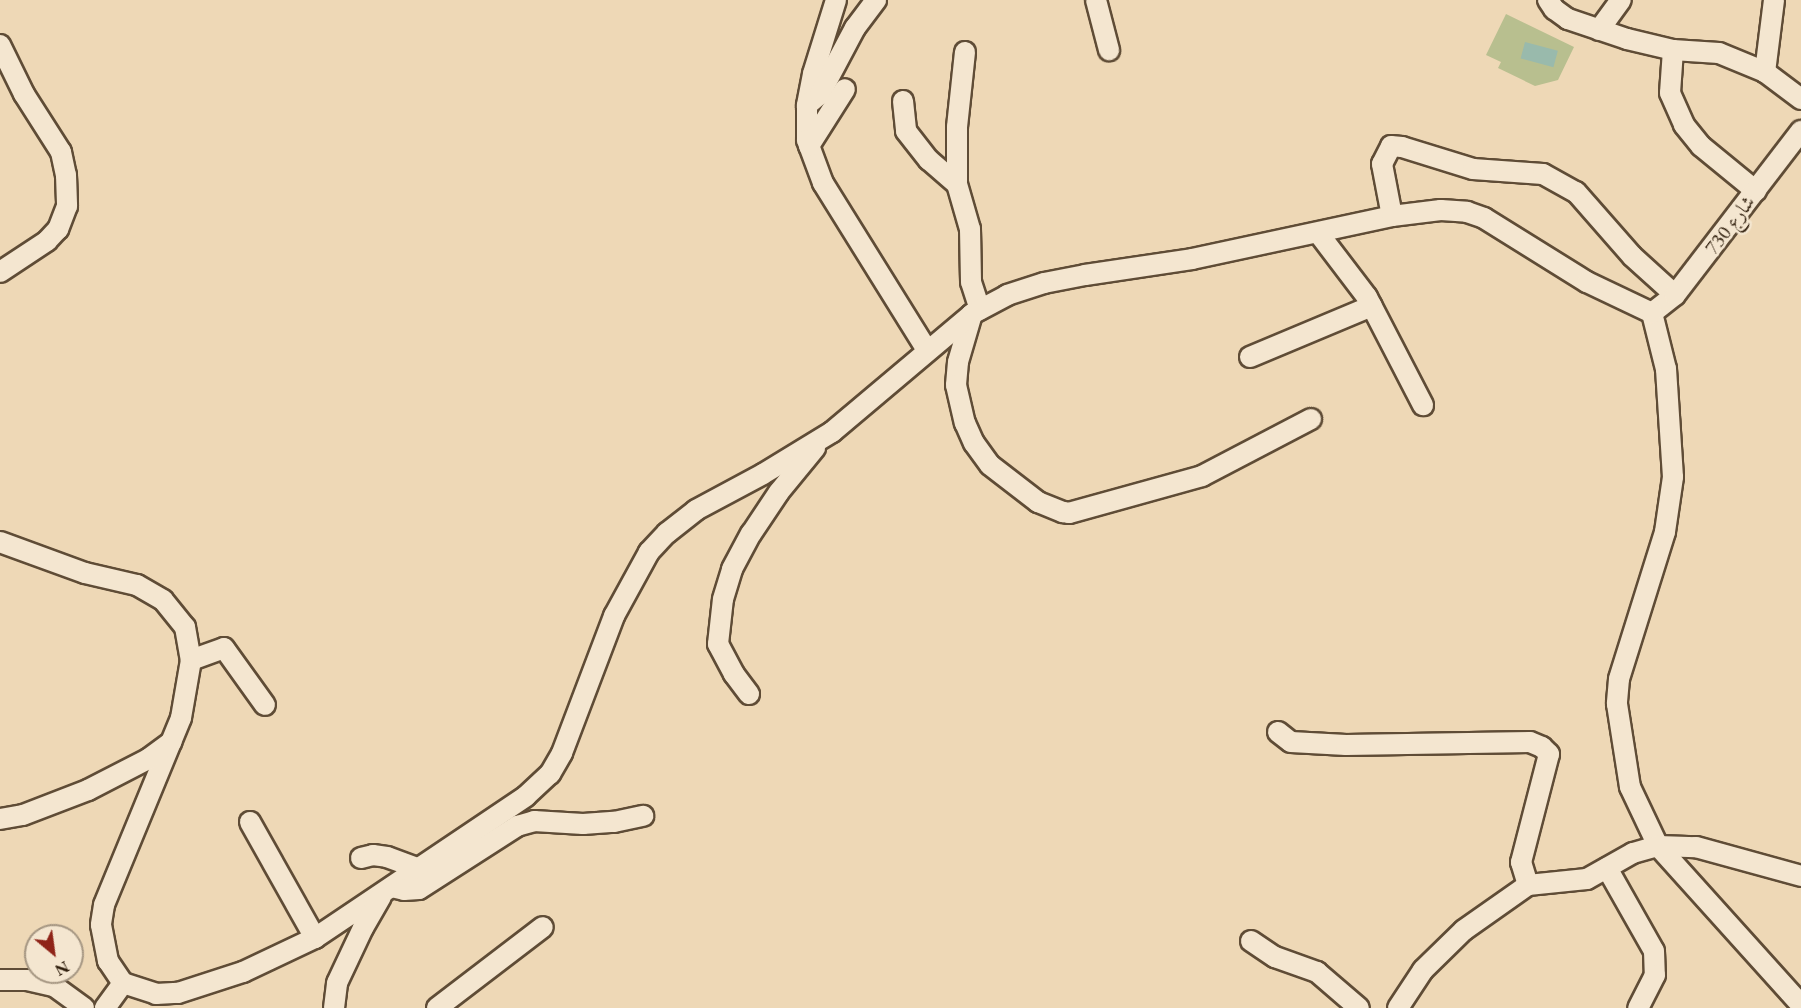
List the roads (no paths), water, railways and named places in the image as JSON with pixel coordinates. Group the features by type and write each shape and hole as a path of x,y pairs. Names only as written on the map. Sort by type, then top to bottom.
{"street":[{"path":"836,0 813,74 807,105 809,146 823,183 927,350"},
{"path":"807,105 820,93 855,28 876,0"},
{"path":"1096,0 1109,50"},
{"path":"1548,0 1554,9 1568,19 1599,30 1673,50 1719,52 1765,72 1801,99"},
{"path":"1599,30 1621,0"},
{"path":"1765,72 1774,0"},
{"path":"0,45 24,94 61,152 66,175 67,206 58,229 47,241 0,272"},
{"path":"1673,50 1670,93 1684,125 1701,146 1756,191"},
{"path":"965,52 957,127 957,184 970,229 970,282 976,312 958,363 956,385 965,423 974,442 996,470 1038,502 1069,513 1202,476 1311,419"},
{"path":"809,146 844,89"},
{"path":"903,101 906,131 929,160 957,184"},
{"name":"شارع 730","path":"1652,313 1675,295 1801,131"},
{"path":"1392,216 1382,164 1391,146 1402,147 1473,169 1543,174 1576,192 1632,256 1675,295"},
{"path":"0,542 85,573 137,585 148,590 163,600 185,627 191,660 181,718 105,905 101,925 108,961 123,983 156,994 177,993 243,972 315,938 526,796 550,774 570,736 614,616 649,552 667,533 696,510 822,439 927,350 976,312 1007,295 1044,284 1202,257 1319,234 1392,216 1442,210 1467,212 1484,218 1597,287 1652,313 1666,369 1673,477 1665,532 1619,679 1617,704 1629,787 1658,846 1801,1005"},
{"path":"1319,234 1348,270 1372,306 1423,405"},
{"path":"1250,357 1372,306"},
{"path":"749,694 728,665 718,644 723,599 732,569 751,534 779,492 822,439"},
{"path":"191,660 224,648 264,705"},
{"path":"1278,732 1291,742 1346,745 1530,742 1542,747 1549,754 1521,862 1528,885"},
{"path":"0,819 23,814 88,790 148,759 171,742"},
{"path":"388,890 419,889 517,826 534,821 583,824 614,822 643,816"},
{"path":"250,822 315,938"},
{"path":"1398,1008 1423,970 1464,930 1528,885 1587,879 1633,854 1658,846 1696,847 1801,876"},
{"path":"361,858 373,855 387,857 418,868"},
{"path":"1608,868 1654,951 1655,975 1638,1008"},
{"path":"334,1008 337,983 363,928 388,890"},
{"path":"437,1008 543,927"},
{"path":"1251,941 1275,957 1317,972 1359,1008"},
{"path":"0,980 27,980 54,986 84,1008"},
{"path":"105,1008 123,983"}]}
